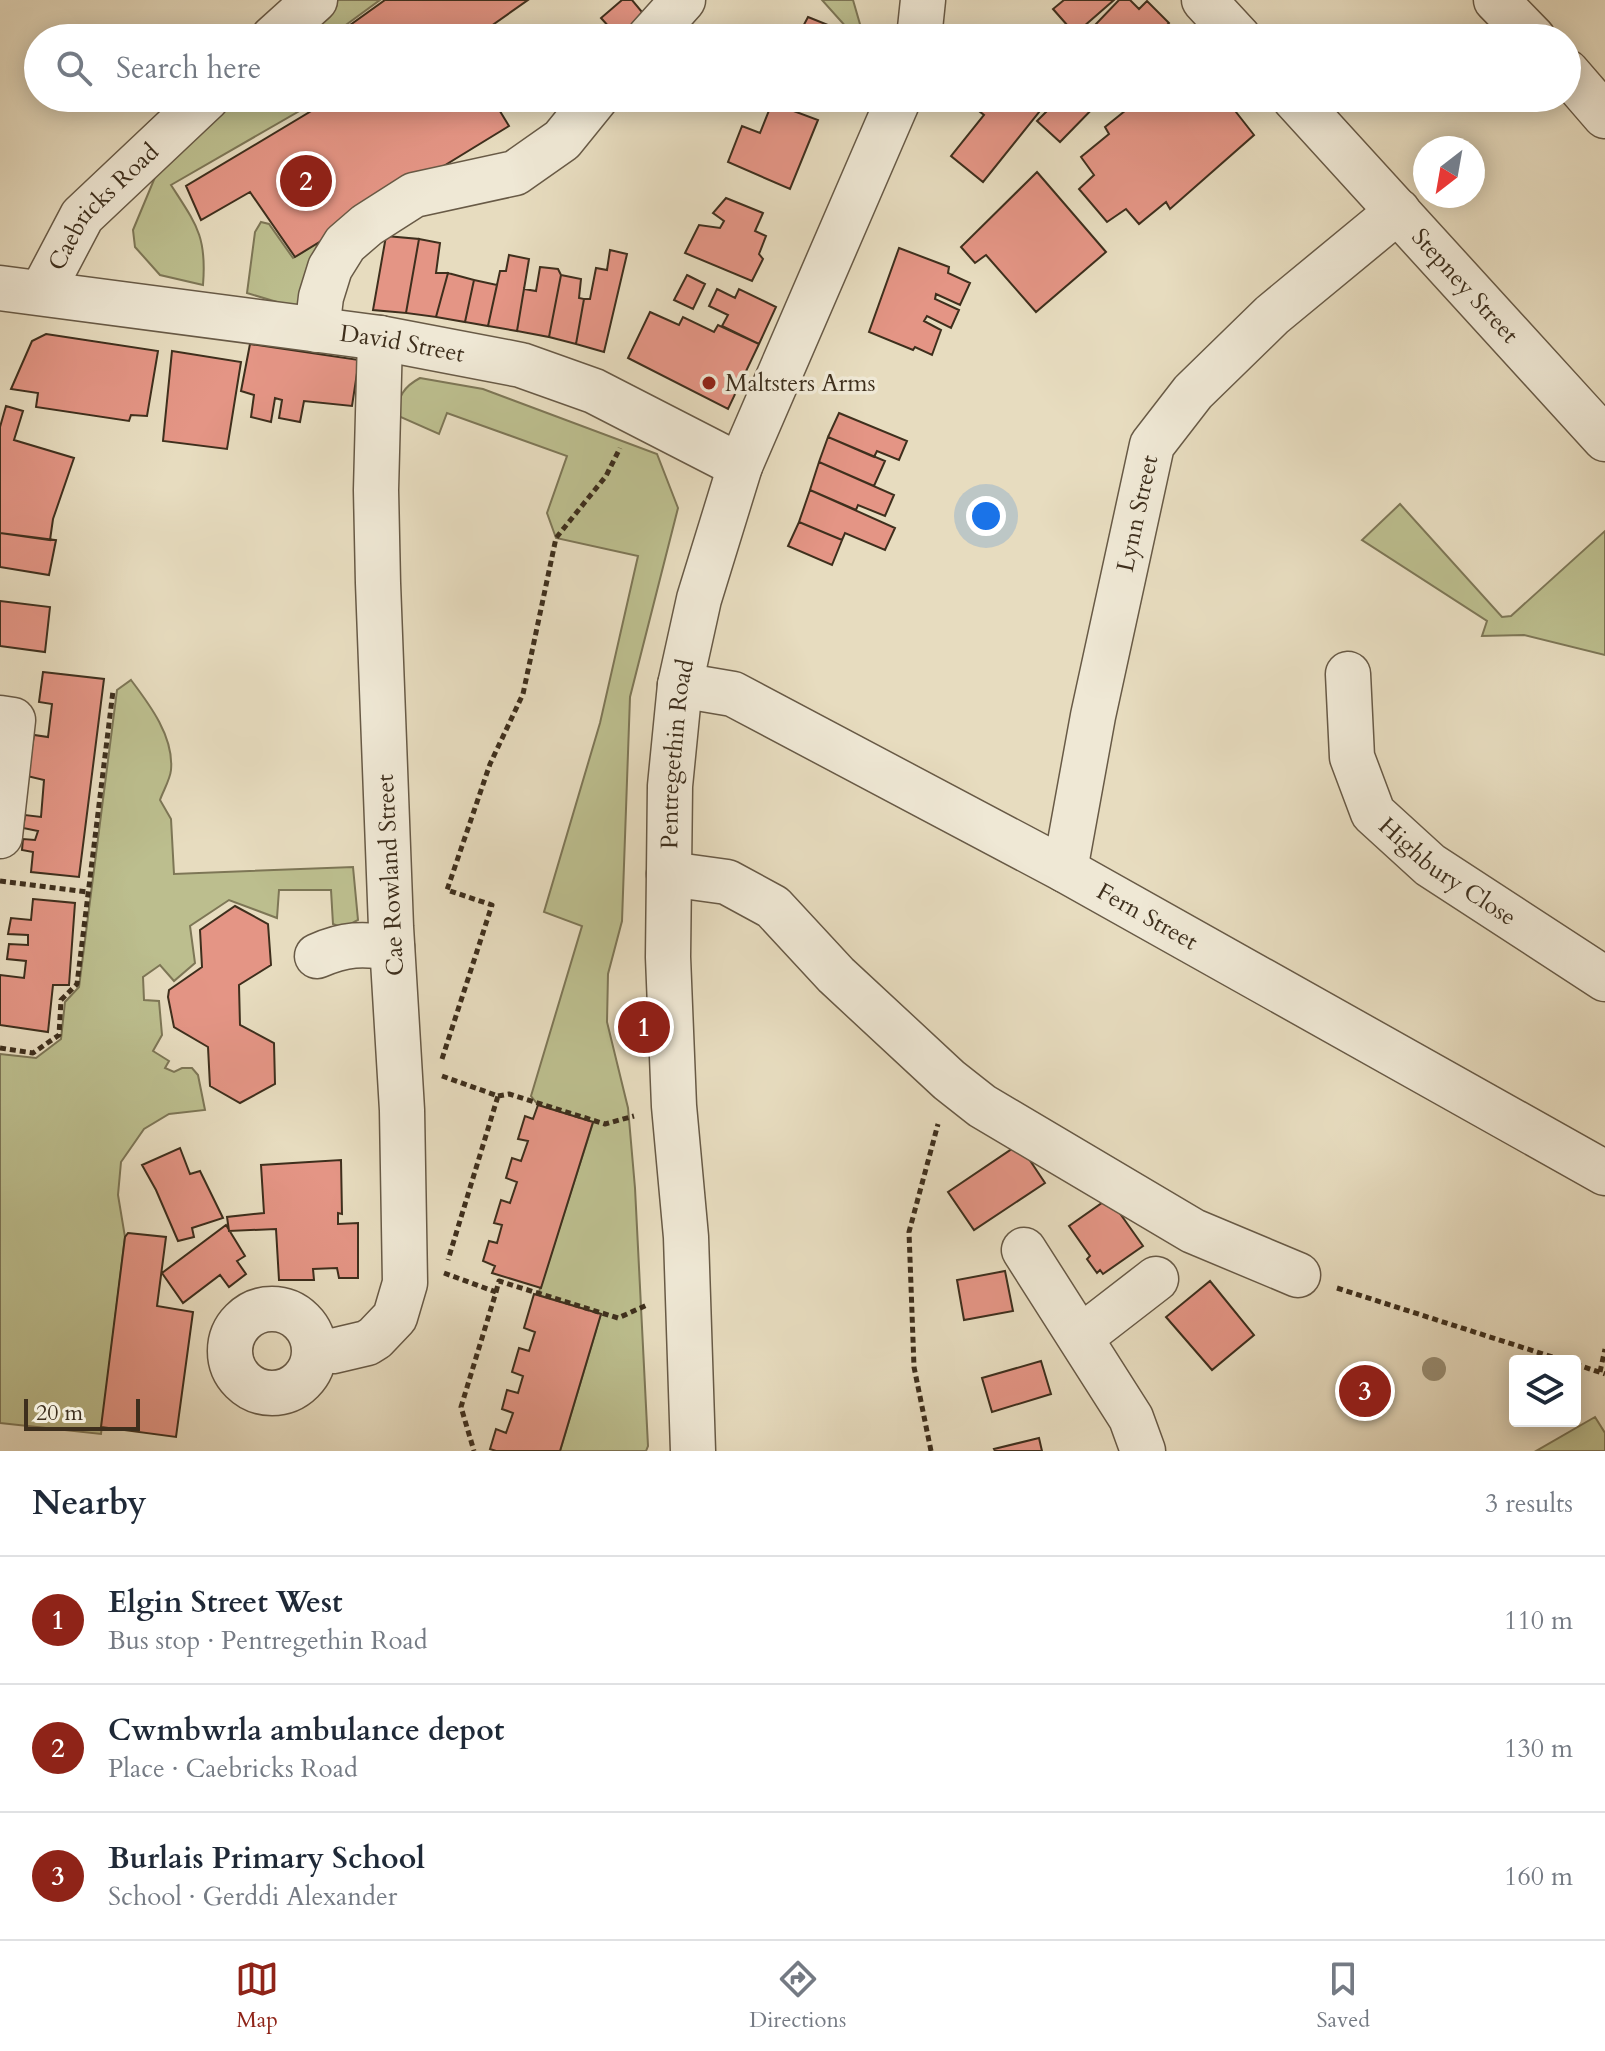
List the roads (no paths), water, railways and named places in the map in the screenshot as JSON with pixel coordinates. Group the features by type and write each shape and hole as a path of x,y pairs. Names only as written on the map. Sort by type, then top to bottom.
{"street":[{"path":"288,24 315,0"},
{"path":"662,24 683,0"},
{"path":"920,24 923,0"},
{"path":"1204,0 1226,24"},
{"path":"1496,0 1519,24"},
{"path":"1581,88 1605,116"},
{"name":"Caebricks Road","path":"21,290 82,216 192,112"},
{"path":"317,330 321,297 330,268 345,244 367,225 414,195 515,173 562,140 585,112"},
{"name":"Pentregethin Road","path":"693,1451 686,1237 674,1106 668,957 670,786 680,685 699,599 740,466 893,112"},
{"name":"Stepney Street","path":"1307,112 1605,439"},
{"name":"Lynn Street","path":"1065,870 1093,716 1152,445 1193,392 1272,315 1398,211"},
{"name":"David Street","path":"21,290 380,338 521,365 594,391 740,466"},
{"name":"Cae Rowland Street","path":"315,1349 333,1351 367,1343 395,1317 404,1295 402,1110 392,947 376,490 380,338"},
{"name":"Highbury Close","path":"1348,674 1352,757 1373,813 1430,865 1605,979"},
{"name":"Fern Street","path":"680,685 733,694 1065,870 1605,1173"},
{"path":"0,836 6,719"},
{"path":"669,874 727,882 773,907 836,975 949,1080 982,1106 1193,1231 1298,1275"},
{"path":"317,956 357,943 392,947"},
{"path":"1024,1250 1131,1418 1143,1451"},
{"path":"1081,1337 1156,1279"}],"place":[{"name":"Cwmbwrla ambulance depot","path":"306,181"},
{"name":"Maltsters Arms","path":"709,383"},
{"name":"Elgin Street West","path":"644,1027"},
{"name":"Burlais Primary School","path":"1365,1391"}]}
